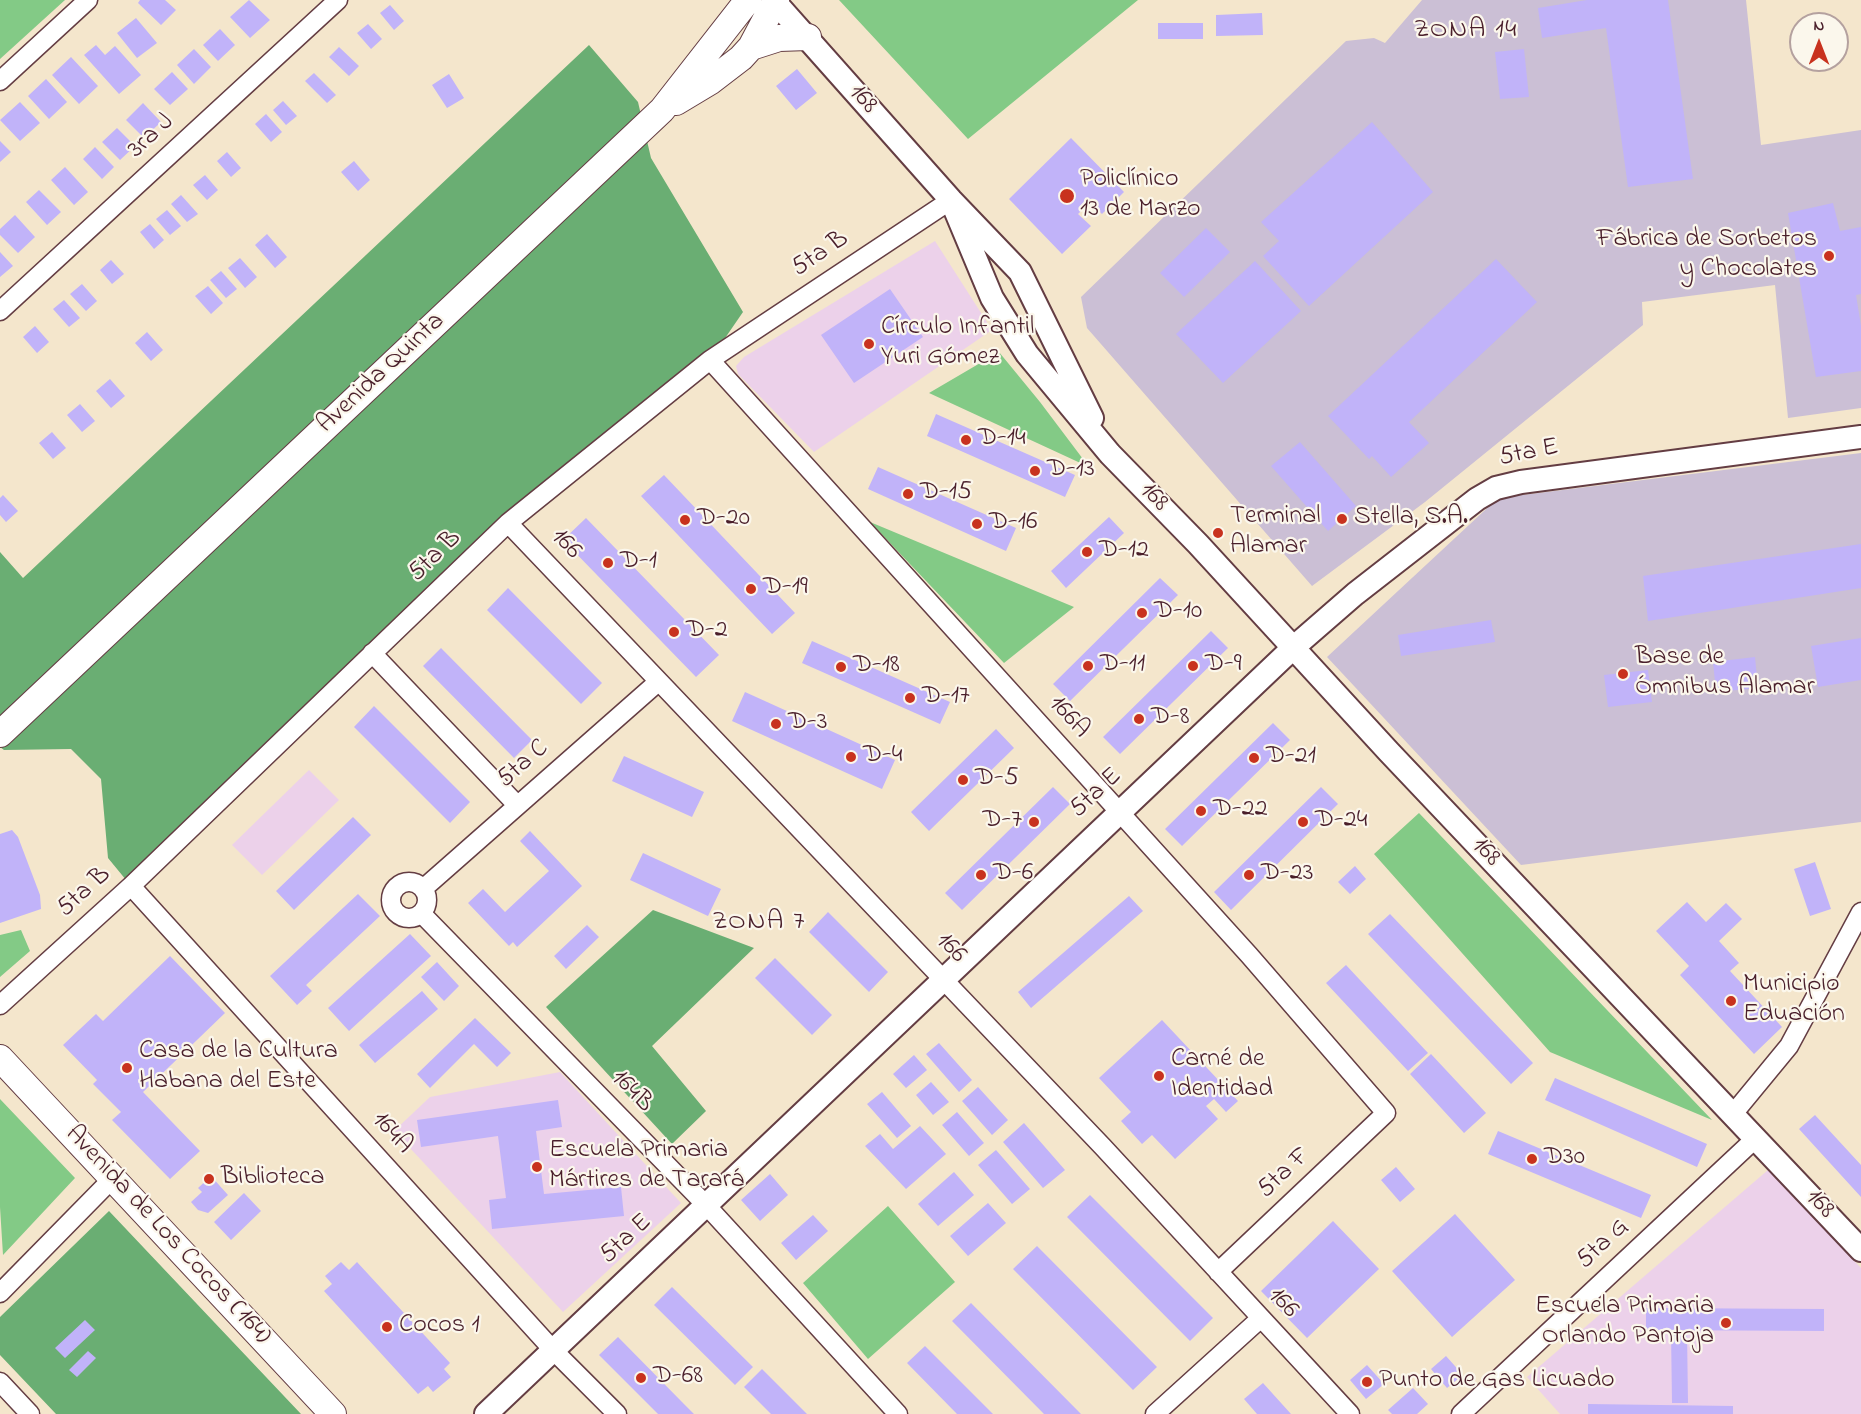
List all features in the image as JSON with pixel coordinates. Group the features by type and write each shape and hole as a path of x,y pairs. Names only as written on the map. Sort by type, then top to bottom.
{"main road":[{"name":"Avenida Quinta","path":"0,734 662,110 748,0"},
{"path":"662,110 711,81 741,58 751,47 775,1"},
{"path":"751,47 778,38 808,37"},
{"name":"Avenida de Los Cocos (164)","path":"0,1058 333,1414"}],"street":[{"path":"0,81 88,0"},
{"name":"3ra J","path":"0,311 338,0"},
{"name":"168","path":"775,1 951,200 1020,272 1110,454"},
{"name":"168","path":"951,200 992,298 1027,354 1110,454 1198,544 1389,752 1861,1250"},
{"name":"5ta B","path":"0,1005 131,886 508,523 710,360 951,200"},
{"name":"166A","path":"710,360 1249,955 1386,1113"},
{"name":"5ta E","path":"486,1414 1294,647 1364,587 1477,499 1497,488 1521,482 1861,437"},
{"name":"166","path":"508,523 944,979 1350,1414"},
{"path":"372,653 517,805"},
{"name":"5ta C","path":"424,888 658,682"},
{"path":"405,882 417,883 424,888 428,903 422,914 416,917 402,917 396,912 391,900 395,889 405,882"},
{"name":"164A","path":"131,886 554,1350 617,1414"},
{"path":"1733,1114 1789,1046 1861,912"},
{"name":"164B","path":"422,914 706,1205 898,1414"},
{"name":"5ta F","path":"1218,1272 1386,1113"},
{"name":"5ta G","path":"1461,1414 1755,1138"},
{"path":"0,1293 113,1178"},
{"path":"1155,1414 1261,1318"},
{"path":"0,1382 30,1414"}],"shaded area":[{"path":"1422,0 1746,0 1761,145 1861,130 1861,408 1788,418 1775,285 1642,302 1643,325 1425,502 1312,586 1087,328 1081,297 1346,41 1374,38 1385,43"},
{"name":"Círculo Infantil Yuri Gómez","path":"935,241 992,330 814,452 738,374 736,366 744,357"},
{"name":"Terminal Alamar","path":"1861,453 1861,822 1521,865 1327,657 1498,498"},
{"path":"309,770 339,800 262,875 232,845"},
{"name":"Escuela Primaria Mártires de Tarará","path":"560,1072 681,1203 563,1312 394,1131 430,1097"},
{"name":"Escuela Primaria Orlando Pantoja","path":"1768,1170 1861,1268 1861,1414 1560,1414 1527,1377"}],"green space":[{"path":"0,0 65,0 0,59"},
{"path":"839,0 1138,0 968,139"},
{"path":"589,45 638,102 651,158 743,312 710,360 508,523 131,886 108,858 101,779 71,749 4,750 0,747 0,552 23,578"},
{"path":"999,352 1040,402 1089,467 929,393"},
{"path":"870,522 1074,607 1004,663"},
{"path":"1419,813 1712,1120 1550,1052 1374,854"},
{"path":"653,910 754,948 652,1046 706,1111 672,1144 546,1007"},
{"path":"21,930 30,951 0,977 0,935"},
{"path":"0,1099 75,1178 3,1255 0,1207"},
{"path":"888,1206 955,1282 868,1359 803,1283"},
{"path":"109,1211 301,1414 56,1414 0,1355 0,1317"}],"building":[{"path":"140,0 165,0 176,10 161,25 138,3"},
{"path":"249,0 270,20 250,38 230,17"},
{"path":"1587,0 1668,0 1693,179 1628,187 1606,28 1542,38 1538,8"},
{"path":"390,5 404,21 394,30 380,13"},
{"path":"1262,13 1263,35 1216,36 1216,15"},
{"path":"136,18 157,43 137,58 117,33"},
{"path":"1158,23 1203,23 1203,39 1158,39"},
{"path":"368,24 382,39 371,49 357,33"},
{"path":"220,29 235,45 218,61 203,45"},
{"path":"96,45 105,55 115,46 141,75 119,94 84,55"},
{"path":"339,47 359,66 349,76 329,57"},
{"path":"194,49 211,67 194,84 177,65"},
{"path":"1524,49 1529,97 1500,99 1495,52"},
{"path":"71,57 98,86 79,104 52,75"},
{"path":"797,69 817,93 796,110 776,86"},
{"path":"172,72 188,89 170,105 154,89"},
{"path":"314,73 336,95 327,103 305,81"},
{"path":"449,74 464,98 447,108 432,85"},
{"path":"46,79 67,102 49,119 28,96"},
{"path":"283,101 297,116 286,125 273,110"},
{"path":"20,102 40,123 20,141 0,120"},
{"path":"143,103 161,122 144,138 126,120"},
{"path":"266,114 282,132 271,142 255,124"},
{"path":"1372,122 1433,192 1309,306 1263,256 1279,241 1261,222"},
{"path":"117,128 135,146 120,160 102,142"},
{"name":"Policlínico 13 de Marzo","path":"1071,138 1124,192 1102,214 1090,202 1078,214 1091,226 1062,254 1009,199"},
{"path":"0,141 11,152 0,162"},
{"path":"95,147 114,167 102,179 83,159"},
{"path":"227,152 241,168 231,177 217,161"},
{"path":"354,161 370,180 358,191 341,172"},
{"path":"65,167 88,192 74,205 51,180"},
{"path":"205,175 218,190 207,200 193,185"},
{"path":"39,190 61,212 47,225 26,202"},
{"path":"181,195 198,214 187,222 171,204"},
{"path":"1833,203 1840,231 1861,227 1861,294 1856,295 1861,326 1861,371 1816,377 1788,213"},
{"path":"167,210 181,226 170,235 156,219"},
{"path":"15,215 35,237 18,253 0,235 0,229"},
{"path":"150,224 164,240 154,249 140,232"},
{"path":"1206,228 1230,252 1184,297 1160,273"},
{"path":"267,234 287,257 275,268 255,245"},
{"path":"0,252 13,266 0,277"},
{"path":"240,258 257,277 245,288 228,268"},
{"path":"1496,259 1537,302 1409,422 1429,443 1391,477 1372,456 1369,459 1328,416"},
{"path":"111,260 124,274 112,284 100,270"},
{"path":"1255,261 1301,311 1223,383 1176,334"},
{"path":"221,271 237,289 226,298 210,280"},
{"path":"82,284 97,301 86,311 70,294"},
{"path":"208,286 223,303 211,314 195,296"},
{"path":"890,289 923,337 854,383 821,335"},
{"path":"64,300 80,318 69,327 53,309"},
{"path":"35,326 49,342 37,353 23,337"},
{"path":"147,332 163,350 151,361 135,343"},
{"path":"110,379 125,396 111,408 96,391"},
{"path":"80,404 95,421 82,432 67,415"},
{"path":"936,414 1075,475 1065,497 927,436"},
{"path":"52,432 66,448 53,459 39,443"},
{"path":"1300,442 1356,506 1328,531 1271,466"},
{"path":"878,467 1016,528 1006,551 868,489"},
{"path":"664,475 795,613 772,634 641,496"},
{"path":"3,495 18,511 6,522 0,515 0,498"},
{"name":"D-12","path":"1109,517 1124,533 1066,588 1051,571"},
{"path":"586,518 719,655 696,677 563,540"},
{"path":"1861,544 1861,588 1648,621 1643,576"},
{"path":"1160,578 1178,595 1070,701 1053,684"},
{"path":"508,588 602,683 581,704 487,610"},
{"path":"1491,620 1495,642 1401,656 1398,635"},
{"path":"1211,631 1228,648 1120,754 1103,737"},
{"path":"1861,638 1861,680 1818,687 1811,646"},
{"path":"812,641 950,702 940,724 802,663"},
{"path":"441,648 532,740 514,758 423,666"},
{"path":"1755,657 1758,688 1716,692 1713,662"},
{"path":"1648,670 1652,702 1608,707 1604,675"},
{"path":"745,692 895,760 882,789 732,721"},
{"path":"374,706 470,802 450,823 354,727"},
{"path":"1273,723 1290,740 1182,846 1165,829"},
{"name":"D-5","path":"996,729 1014,748 929,831 911,812"},
{"path":"624,756 704,792 692,817 612,781"},
{"path":"1053,787 1070,804 962,910 945,893"},
{"path":"1321,787 1338,804 1231,910 1214,892"},
{"path":"353,817 371,835 294,910 276,891"},
{"path":"12,830 18,837 40,895 41,909 0,923 0,834"},
{"path":"530,831 582,886 517,947 513,942 509,946 468,903 483,889 505,912 549,871 520,841"},
{"path":"643,853 721,889 708,916 630,880"},
{"path":"1815,862 1831,909 1810,916 1794,869"},
{"path":"1355,866 1366,879 1350,894 1338,882"},
{"path":"358,894 380,916 306,985 312,991 297,1005 270,976"},
{"path":"1129,896 1143,911 1031,1008 1018,992"},
{"name":"Municipio Eduación","path":"1687,902 1706,922 1726,903 1742,919 1719,941 1739,963 1730,971 1782,1027 1754,1054 1680,975 1689,966 1656,931"},
{"path":"828,912 888,972 869,992 809,932"},
{"path":"1390,914 1533,1063 1511,1084 1368,934"},
{"path":"587,925 599,937 566,969 554,956"},
{"path":"410,934 431,956 349,1031 328,1008"},
{"name":"Casa de la Cultura Habana del Este","path":"170,956 225,1013 143,1092 200,1151 170,1179 112,1120 121,1112 93,1084 97,1080 63,1045 96,1014 103,1021"},
{"path":"775,958 832,1015 812,1035 755,978"},
{"path":"437,962 459,986 444,1001 421,977"},
{"path":"1346,965 1428,1053 1408,1071 1326,983"},
{"path":"422,991 438,1009 375,1063 359,1045"},
{"path":"475,1018 511,1053 497,1067 474,1044 430,1088 417,1074"},
{"path":"1162,1020 1238,1101 1226,1112 1214,1099 1206,1106 1218,1119 1175,1159 1152,1135 1142,1144 1121,1121 1131,1112 1099,1078"},
{"path":"939,1043 972,1080 959,1092 926,1054"},
{"path":"1431,1054 1486,1113 1464,1133 1410,1074"},
{"path":"914,1055 927,1070 906,1088 893,1074"},
{"path":"1555,1078 1707,1144 1697,1167 1545,1100"},
{"path":"931,1082 949,1102 933,1115 916,1095"},
{"path":"978,1087 1008,1120 992,1135 962,1101"},
{"path":"882,1092 911,1126 897,1138 867,1104"},
{"path":"558,1100 562,1127 536,1131 544,1194 621,1187 624,1216 492,1229 489,1200 506,1198 498,1136 421,1147 417,1120"},
{"path":"957,1112 984,1143 969,1156 942,1125"},
{"path":"1815,1115 1861,1165 1861,1197 1799,1129"},
{"path":"1024,1123 1065,1170 1043,1188 1003,1142"},
{"path":"920,1126 946,1154 906,1189 865,1146 880,1134 893,1149"},
{"path":"1498,1131 1651,1195 1641,1218 1488,1154"},
{"path":"996,1150 1030,1189 1012,1204 978,1165"},
{"path":"1396,1167 1415,1189 1400,1202 1381,1180"},
{"path":"954,1172 974,1195 938,1226 918,1204"},
{"path":"770,1174 788,1195 760,1221 741,1200"},
{"path":"211,1176 228,1195 208,1213 198,1210 191,1202 202,1192 198,1188"},
{"path":"244,1193 261,1211 231,1240 214,1222"},
{"path":"1090,1195 1213,1318 1190,1341 1067,1217"},
{"path":"988,1203 1006,1223 968,1256 950,1236"},
{"path":"1455,1214 1515,1280 1452,1337 1392,1271"},
{"path":"813,1215 828,1231 796,1260 781,1243"},
{"path":"1333,1221 1379,1269 1307,1338 1261,1291"},
{"path":"1037,1246 1157,1367 1133,1390 1013,1269"},
{"name":"Cocos 1","path":"341,1262 349,1270 357,1262 450,1363 444,1369 451,1377 433,1392 428,1386 418,1394 324,1291 332,1284 325,1276"},
{"path":"672,1287 753,1367 735,1385 654,1305"},
{"path":"971,1303 1081,1414 1044,1414 952,1321"},
{"path":"1646,1308 1824,1309 1824,1331 1646,1330"},
{"path":"85,1320 95,1330 65,1358 55,1348"},
{"path":"1671,1331 1687,1331 1688,1403 1672,1403"},
{"name":"D-68","path":"618,1337 694,1414 658,1414 599,1355"},
{"path":"925,1346 993,1414 957,1414 907,1363"},
{"path":"88,1351 96,1358 77,1377 69,1370"},
{"path":"1446,1356 1463,1375 1447,1388 1431,1369"},
{"name":"Punto de Gas Licuado","path":"1367,1365 1384,1384 1366,1399 1350,1380"},
{"path":"762,1369 807,1414 771,1414 744,1387"},
{"path":"1263,1383 1291,1414 1257,1414 1244,1399"},
{"path":"1413,1388 1428,1404 1417,1414 1392,1414 1388,1410"},
{"path":"1588,1404 1733,1406 1733,1414 1588,1414"}],"place":[{"name":"Policlínico 13 de Marzo","path":"1067,196"},
{"name":"Fábrica de Sorbetos y Chocolates","path":"1829,256"},
{"name":"Círculo Infantil Yuri Gómez","path":"869,344"},
{"name":"D-14","path":"966,440"},
{"name":"D-13","path":"1035,471"},
{"name":"D-15","path":"908,494"},
{"name":"Stella, S.A.","path":"1342,519"},
{"name":"D-20","path":"685,520"},
{"name":"D-16","path":"977,524"},
{"name":"Terminal Alamar","path":"1218,533"},
{"name":"D-12","path":"1087,552"},
{"name":"D-1","path":"608,563"},
{"name":"D-19","path":"751,589"},
{"name":"D-10","path":"1142,613"},
{"name":"D-2","path":"674,632"},
{"name":"D-11","path":"1088,666"},
{"name":"D-9","path":"1193,666"},
{"name":"D-18","path":"841,667"},
{"name":"Base de Ómnibus Alamar","path":"1623,674"},
{"name":"D-17","path":"910,698"},
{"name":"D-8","path":"1139,719"},
{"name":"D-3","path":"776,724"},
{"name":"D-4","path":"851,757"},
{"name":"D-21","path":"1254,758"},
{"name":"D-5","path":"963,780"},
{"name":"D-22","path":"1201,811"},
{"name":"D-7","path":"1034,822"},
{"name":"D-24","path":"1303,822"},
{"name":"D-6","path":"981,875"},
{"name":"D-23","path":"1249,875"},
{"name":"Municipio Eduación","path":"1731,1001"},
{"name":"Casa de la Cultura Habana del Este","path":"127,1068"},
{"name":"Carné de Identidad","path":"1159,1076"},
{"name":"D30","path":"1532,1159"},
{"name":"Escuela Primaria Mártires de Tarará","path":"537,1167"},
{"name":"Biblioteca","path":"209,1179"},
{"name":"Escuela Primaria Orlando Pantoja","path":"1726,1323"},
{"name":"Cocos 1","path":"387,1327"},
{"name":"D-68","path":"641,1378"},
{"name":"Punto de Gas Licuado","path":"1367,1382"}],"district":[{"name":"ZONA 14","path":"1466,32"},
{"name":"ZONA 7","path":"759,924"}]}
